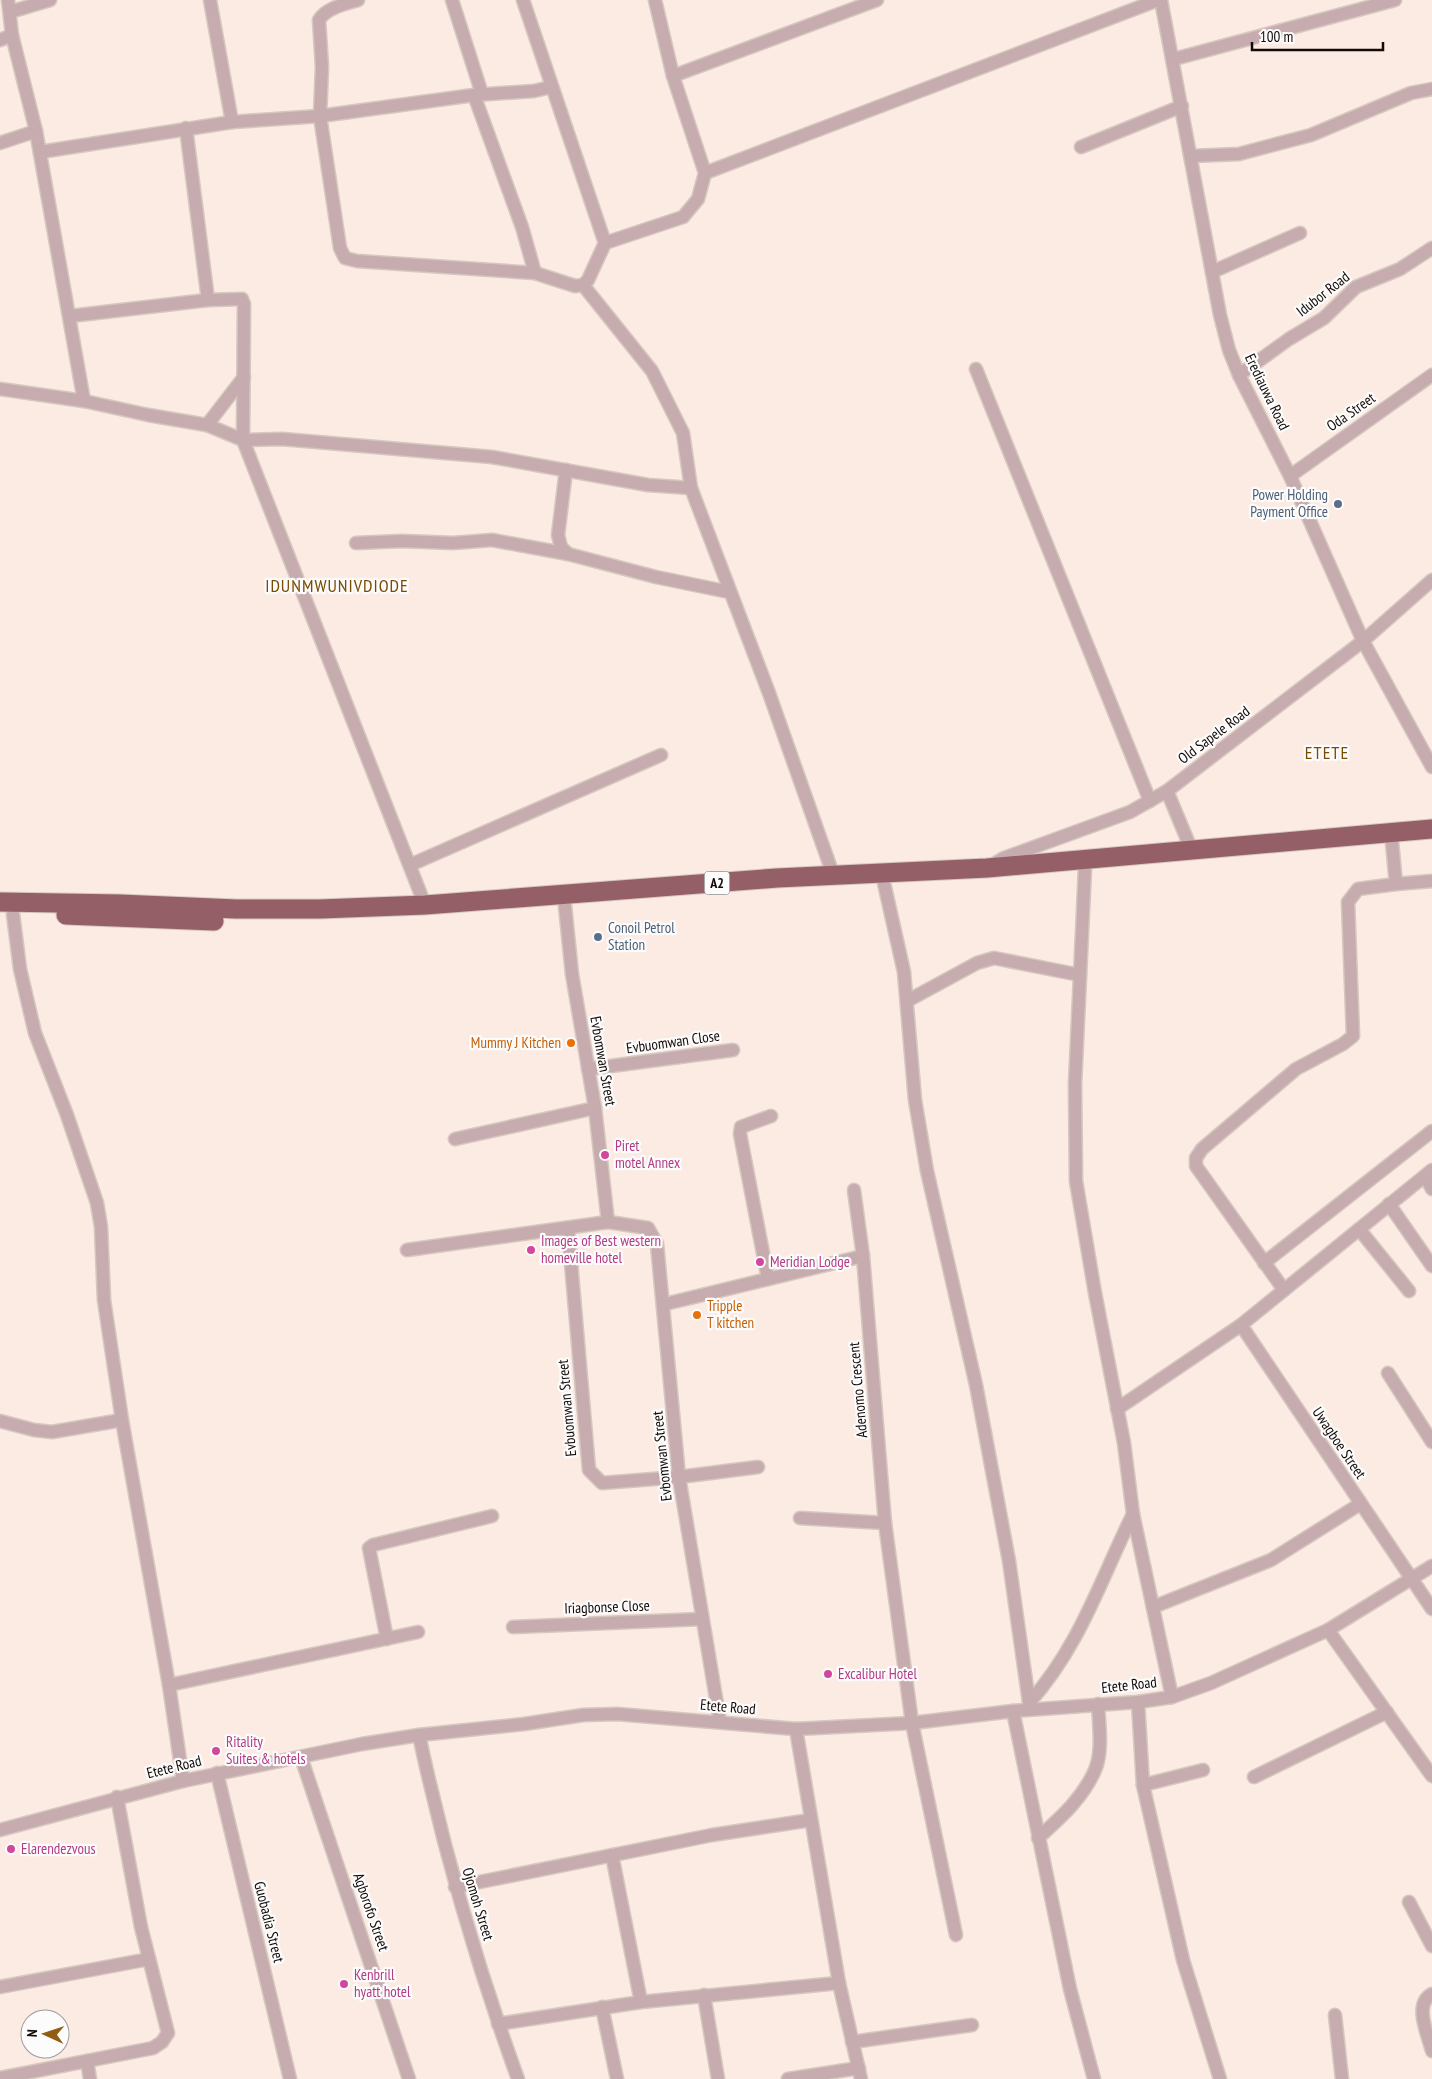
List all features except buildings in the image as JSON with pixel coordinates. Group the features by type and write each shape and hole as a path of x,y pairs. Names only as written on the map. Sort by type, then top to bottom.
{"highway":[{"name":"A2","path":"172,914 425,905 777,878 834,877 987,868 1192,852 1432,829"},
{"name":"A2","path":"4,910 120,904 172,914 325,922 1170,863 1392,842 1432,840"}],"street":[{"path":"50,0 9,6 12,35 40,152 84,400"},
{"path":"210,0 232,122"},
{"path":"358,0 341,5 322,15 319,20 322,67 320,116 340,248 345,258 357,261 535,273 575,286 583,285 588,280 606,243 551,87 523,0"},
{"path":"452,0 478,95 522,227 535,273"},
{"path":"606,243 683,217 698,199 705,173 673,76 655,0"},
{"path":"673,76 877,0"},
{"path":"705,173 1160,0"},
{"name":"Erediauwa Road","path":"1160,0 1174,59 1212,272 1229,350 1290,476 1363,641 1432,767"},
{"path":"1174,59 1394,0"},
{"path":"0,40 12,35"},
{"path":"40,152 232,122 320,116 478,95 534,91 551,87"},
{"path":"1191,156 1239,154 1311,135 1412,93 1432,89"},
{"path":"1081,147 1182,106"},
{"path":"186,128 208,300"},
{"path":"0,143 36,131"},
{"path":"1212,272 1300,233"},
{"name":"Idubor Road","path":"1240,375 1289,339 1324,318 1356,287 1400,269 1432,248"},
{"path":"583,285 652,371 683,433 691,488 729,592 770,693 834,877"},
{"path":"70,316 208,300 242,299 244,304 243,440 425,905"},
{"path":"976,369 1150,801"},
{"name":"Oda Street","path":"1290,476 1432,375"},
{"path":"207,425 244,377"},
{"path":"0,389 84,400 148,415 207,425 243,440 282,439 492,457 648,485 691,488"},
{"path":"566,470 558,535 561,548 568,554"},
{"path":"356,543 402,541 453,544 492,540 568,554 656,577 729,592"},
{"name":"Old Sapele Road","path":"987,868 1004,858 1130,812 1167,790 1363,641 1432,580"},
{"path":"410,865 661,755"},
{"path":"1167,790 1192,852"},
{"path":"1392,842 1396,884"},
{"path":"1085,868 1075,1084 1076,1181 1117,1409 1133,1514 1172,1697"},
{"path":"1284,1290 1207,1185 1196,1166 1196,1158 1202,1149 1296,1069 1344,1044 1353,1036 1348,902 1358,889 1432,881"},
{"path":"884,883 902,956 915,1100 927,1171 978,1395 1009,1560 1030,1706"},
{"name":"Evbomwan Street","path":"566,906 572,974 595,1108 608,1222"},
{"path":"4,910 35,1033 97,1203 101,1227 104,1300 122,1420 169,1686 182,1781"},
{"path":"907,1001 977,963 994,958 1080,975"},
{"name":"Evbuomwan Close","path":"588,1069 733,1050"},
{"path":"455,1139 595,1108"},
{"path":"768,1279 740,1134 741,1127 744,1124 771,1116"},
{"path":"1264,1263 1432,1131"},
{"path":"1117,1409 1240,1325 1428,1173 1432,1189"},
{"name":"Adenomo Crescent","path":"854,1190 863,1256 885,1523 912,1723 956,1935"},
{"path":"1389,1204 1432,1266"},
{"name":"Evbomwan Street","path":"407,1250 608,1222 648,1228 657,1244 679,1477 720,1722"},
{"name":"Evbuomwan Street","path":"568,1228 588,1470 602,1484 758,1467"},
{"path":"1359,1229 1409,1291"},
{"path":"664,1304 863,1256"},
{"name":"Uwagboe Street","path":"1240,1325 1432,1609"},
{"path":"1388,1374 1432,1442"},
{"path":"0,1421 34,1430 52,1432 122,1420"},
{"path":"1153,1607 1271,1560 1360,1504"},
{"path":"1030,1706 1080,1630 1133,1514"},
{"path":"387,1639 369,1548 373,1545 492,1516"},
{"path":"800,1518 885,1523"},
{"name":"Etete Road","path":"0,1830 216,1773 419,1735 524,1724 583,1715 617,1714 796,1729 912,1723 1013,1711 1030,1706 1138,1702 1172,1697 1211,1683 1328,1630 1432,1566"},
{"name":"Iriagbonse Close","path":"513,1627 702,1619"},
{"path":"1328,1630 1432,1776"},
{"path":"169,1686 418,1632"},
{"path":"1138,1702 1143,1785 1183,1960 1220,2079"},
{"path":"1038,1838 1071,1808 1096,1769 1099,1744 1098,1704"},
{"path":"1013,1711 1070,1989 1094,2079"},
{"path":"1254,1777 1387,1712"},
{"path":"788,2079 860,2073 839,1983 796,1729"},
{"name":"Ojomoh Street","path":"419,1735 437,1818 455,1886 498,2024 518,2079"},
{"name":"Agborofo Street","path":"301,1757 409,2079"},
{"path":"1143,1785 1203,1770"},
{"name":"Guobadia Street","path":"216,1773 290,2079"},
{"path":"0,2078 153,2048 162,2042 168,2032 130,1877 116,1798"},
{"path":"455,1886 712,1835 810,1820"},
{"path":"612,1855 641,2002"},
{"path":"1409,1902 1432,1946"},
{"path":"0,1987 150,1959"},
{"path":"498,2024 641,2002 839,1983"},
{"path":"1432,1994 1426,1998 1422,2007 1432,2051"},
{"path":"704,1995 718,2079"},
{"path":"602,2008 618,2079"},
{"path":"1335,2015 1342,2079"},
{"path":"852,2042 972,2025"},
{"path":"87,2061 90,2079"}],"place":[{"name":"Power Holding Payment Office","path":"1338,504"},
{"name":"Conoil Petrol Station","path":"598,937"},
{"name":"Mummy J Kitchen","path":"571,1043"},
{"name":"Piret motel Annex","path":"605,1155"},
{"name":"Images of Best western homeville hotel","path":"531,1250"},
{"name":"Meridian Lodge","path":"760,1262"},
{"name":"Tripple T kitchen","path":"697,1315"},
{"name":"Excalibur Hotel","path":"828,1674"},
{"name":"Ritality Suites & hotels","path":"216,1751"},
{"name":"Elarendezvous","path":"11,1849"},
{"name":"Kenbrill hyatt hotel","path":"344,1984"}],"district":[{"name":"IDUNMWUNIVDIODE","path":"337,586"},
{"name":"ETETE","path":"1327,753"}]}
